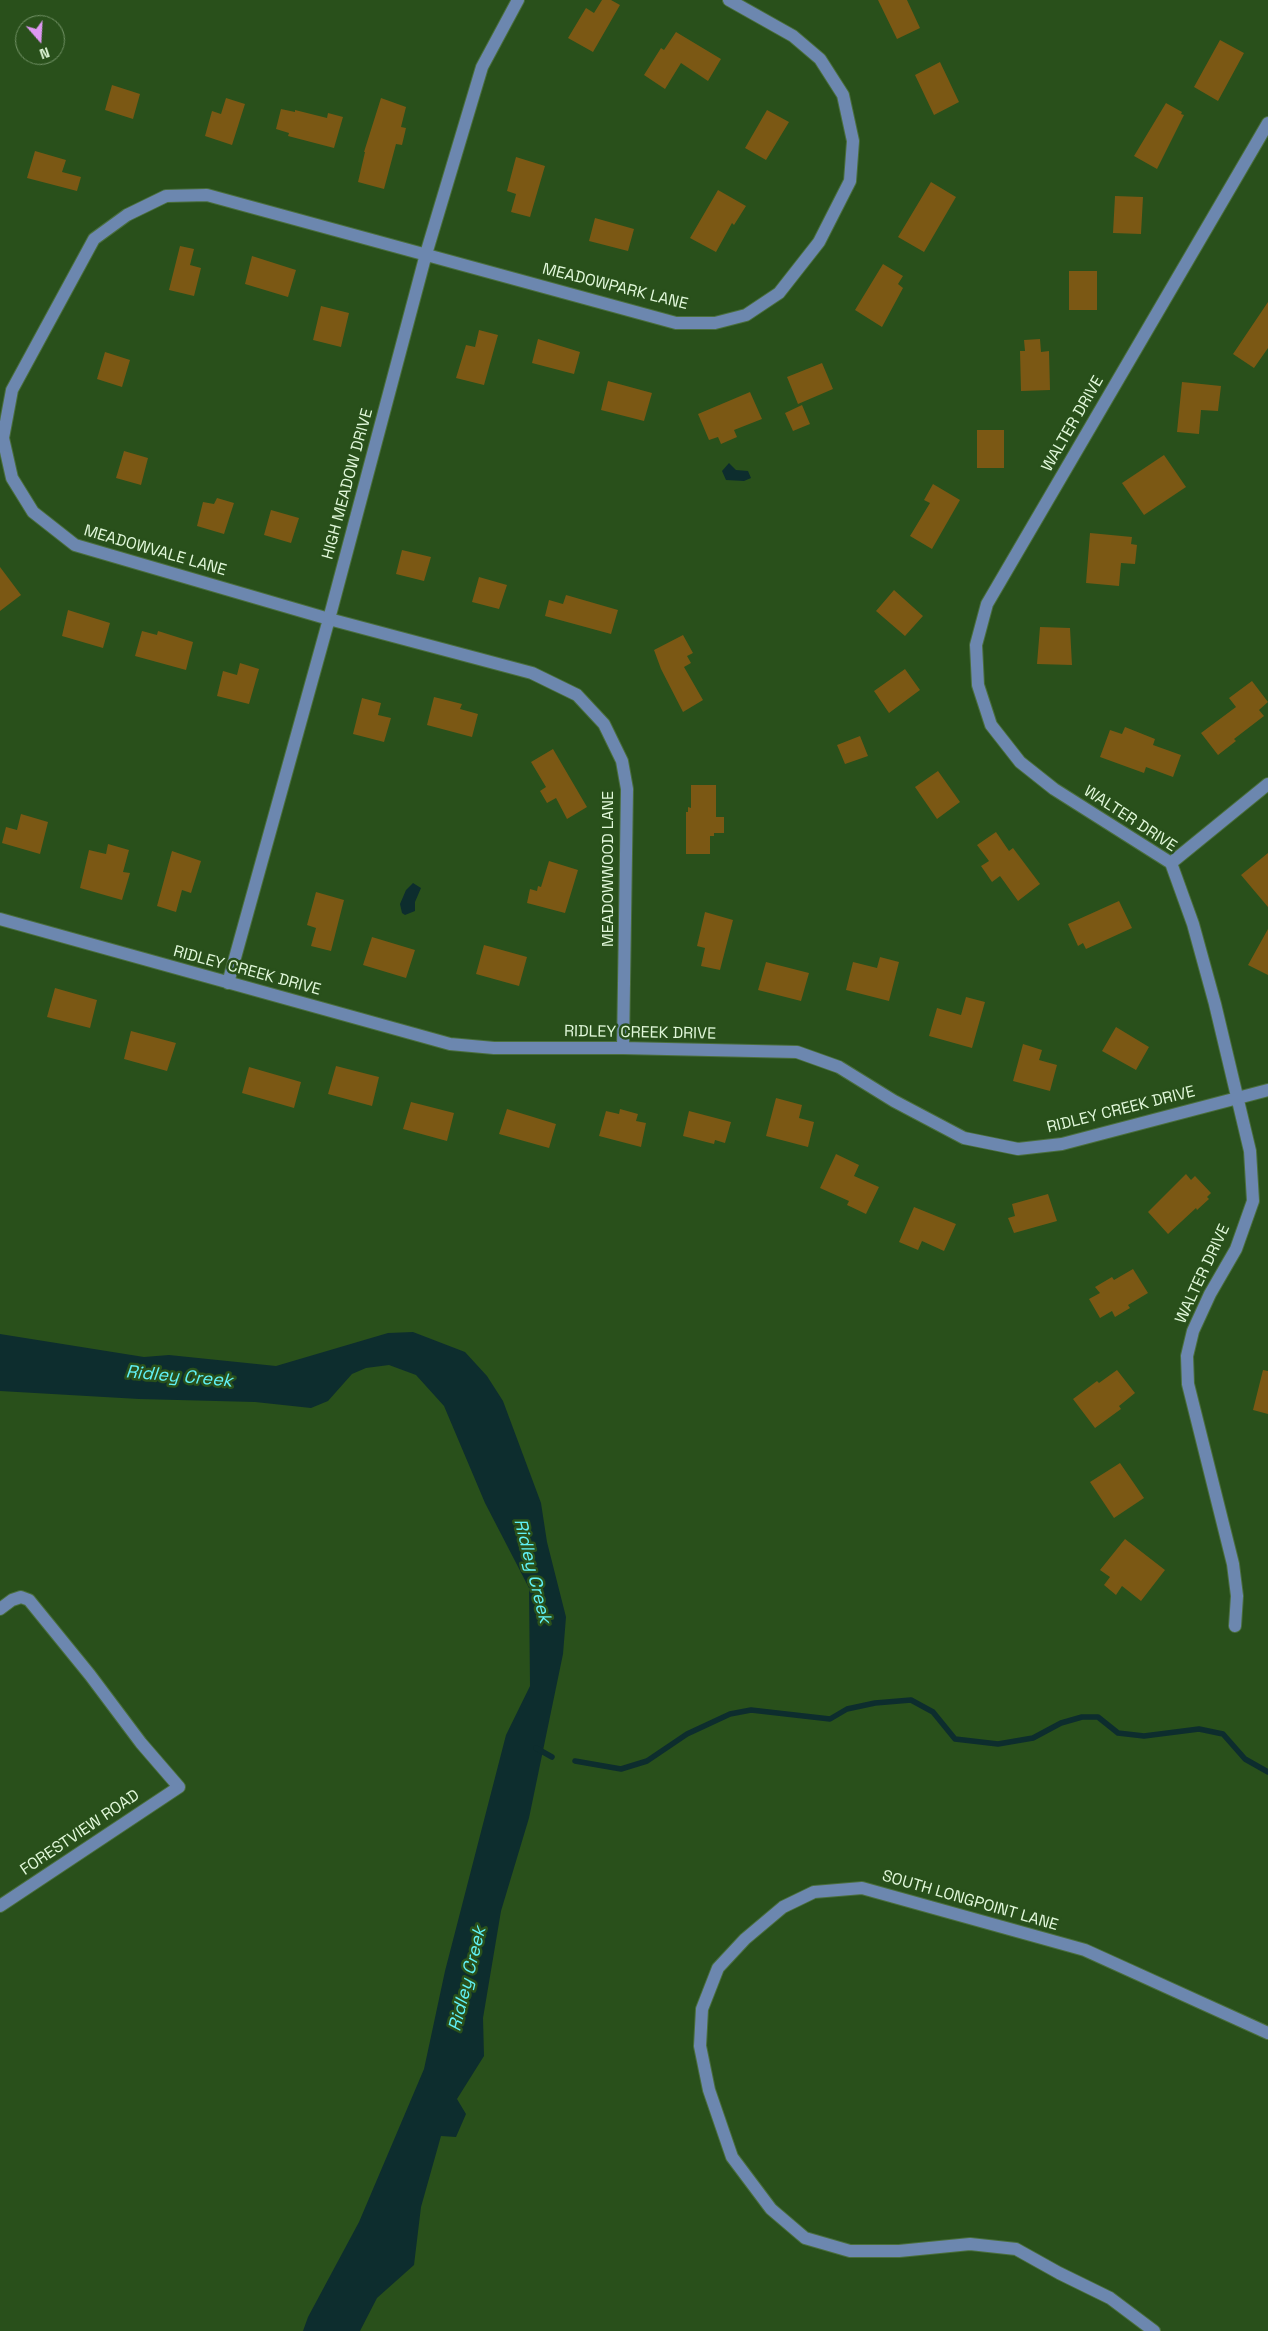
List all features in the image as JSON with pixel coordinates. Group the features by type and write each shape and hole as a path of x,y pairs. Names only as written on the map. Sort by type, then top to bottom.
{"street":[{"name":"HIGH MEADOW DRIVE","path":"228,983 329,619 426,254 482,67 518,0"},
{"name":"MEADOWPARK LANE","path":"426,254 676,323 715,323 746,315 780,293 819,242 850,181 853,141 843,95 820,59 792,36 729,0"},
{"name":"WALTER DRIVE","path":"1235,1626 1238,1596 1233,1564 1188,1384 1187,1356 1193,1332 1210,1294 1236,1249 1253,1201 1250,1151 1193,924 1171,863 1054,789 1020,762 991,725 978,685 976,645 986,606 1268,123"},
{"name":"MEADOWVALE LANE","path":"329,619 75,545 33,512 12,478 3,438 12,390 94,239 127,215 166,196 207,195 426,254"},
{"name":"MEADOWWOOD LANE","path":"329,619 532,673 577,695 604,724 622,761 627,789 623,1048"},
{"path":"1171,863 1268,784"},
{"name":"RIDLEY CREEK DRIVE","path":"0,919 450,1044 494,1048 623,1048 797,1052 839,1067 894,1102 964,1138 1018,1149 1062,1144 1268,1090"},
{"name":"FORESTVIEW ROAD","path":"0,1609 12,1600 22,1597 29,1600 90,1675 141,1743 179,1787 0,1906"},
{"name":"SOUTH LONGPOINT LANE","path":"1154,2331 1110,2298 1016,2249 970,2244 899,2251 850,2251 805,2238 771,2210 732,2157 707,2082 700,2046 702,2009 718,1968 745,1939 783,1907 814,1892 862,1888 1085,1950 1268,2033"}],"water":[{"path":"729,463 736,470 748,471 751,478 744,481 726,480 722,471"},
{"path":"413,883 421,888 415,902 415,911 405,915 402,913 400,904 406,890"},
{"name":"Ridley Creek","path":"413,1332 465,1352 487,1376 503,1401 541,1503 547,1542 566,1617 563,1654 529,1818 501,1911 483,2018 484,2056 457,2099 466,2114 456,2137 441,2136 421,2207 414,2265 377,2298 360,2331 303,2331 308,2317 359,2222 424,2069 445,1971 506,1735 530,1686 529,1588 485,1503 444,1406 416,1375 389,1365 366,1368 352,1374 328,1401 311,1408 255,1402 139,1399 0,1391 0,1334 144,1357 169,1355 276,1366 388,1333"}],"building":[{"path":"602,0 611,0 620,5 593,52 568,38 586,8 594,13"},
{"path":"878,0 907,0 920,28 897,39"},
{"path":"676,32 721,59 708,81 681,63 665,89 644,75 661,48 664,50"},
{"path":"1220,40 1244,53 1218,101 1194,87"},
{"path":"940,62 959,102 934,115 915,75"},
{"path":"112,85 140,94 133,119 105,110"},
{"path":"226,98 245,104 232,145 205,136 212,111 221,114"},
{"path":"381,98 406,107 401,127 406,128 402,145 396,144 384,189 358,182 364,152"},
{"path":"1166,103 1184,115 1157,169 1134,156"},
{"path":"281,109 295,112 295,110 327,118 328,113 343,117 334,148 288,136 289,133 276,129"},
{"path":"767,110 789,122 766,160 745,148"},
{"path":"35,151 66,160 62,172 81,177 77,191 27,178"},
{"path":"516,157 545,166 530,217 511,212 516,194 507,191"},
{"path":"931,182 956,197 924,252 898,237"},
{"path":"718,190 746,206 734,225 732,223 716,252 690,238"},
{"path":"1115,196 1143,197 1141,234 1113,233"},
{"path":"595,218 634,229 628,251 589,241"},
{"path":"180,246 194,249 190,265 201,268 194,296 169,290"},
{"path":"252,256 296,270 288,297 245,284"},
{"path":"883,264 903,276 898,284 903,288 882,327 855,310"},
{"path":"1069,271 1097,271 1097,310 1069,310"},
{"path":"1268,302 1268,348 1254,368 1233,354"},
{"path":"321,306 349,313 341,347 313,340"},
{"path":"479,330 498,335 484,385 456,378 466,345 475,347"},
{"path":"538,339 580,352 574,374 532,363"},
{"path":"1040,339 1041,352 1049,351 1050,390 1021,391 1020,351 1025,351 1024,340"},
{"path":"105,352 130,360 122,387 97,379"},
{"path":"822,363 833,389 798,404 787,377"},
{"path":"608,381 652,393 644,421 601,410"},
{"path":"1182,382 1221,386 1218,411 1201,410 1199,434 1177,432"},
{"path":"750,392 762,419 734,430 737,437 721,444 718,437 709,440 698,414"},
{"path":"802,405 810,424 793,431 785,413"},
{"path":"977,430 1004,430 1004,468 977,468"},
{"path":"124,451 148,458 141,485 116,478"},
{"path":"1164,455 1186,487 1144,515 1122,483"},
{"path":"933,484 960,500 932,549 910,536 930,503 924,500"},
{"path":"217,498 234,503 224,534 197,526 203,502 214,504"},
{"path":"271,510 299,518 291,543 264,535"},
{"path":"1090,533 1132,537 1131,544 1137,545 1135,564 1121,563 1119,586 1086,583"},
{"path":"402,550 431,557 424,581 396,574"},
{"path":"0,567 21,595 0,611"},
{"path":"479,577 507,585 499,609 472,602"},
{"path":"894,590 923,616 905,636 876,611"},
{"path":"566,595 618,610 611,634 545,616 549,600 563,604"},
{"path":"68,610 110,623 103,648 62,636"},
{"path":"1040,627 1070,628 1072,665 1037,664"},
{"path":"142,631 157,635 158,631 193,642 186,670 135,656"},
{"path":"683,635 693,653 687,656 691,663 684,667 703,700 683,712 661,669 654,650"},
{"path":"240,663 259,669 249,704 217,696 223,671 237,675"},
{"path":"905,669 920,690 889,713 874,691"},
{"path":"1252,681 1268,702 1259,710 1264,716 1234,739 1236,741 1218,755 1201,733 1236,707 1229,698"},
{"path":"434,697 462,704 460,709 478,714 472,737 427,725"},
{"path":"362,698 381,703 378,715 391,718 384,742 353,734"},
{"path":"1125,727 1155,739 1153,745 1181,755 1173,777 1146,767 1144,773 1100,757 1110,730 1122,734"},
{"path":"860,736 868,756 845,764 837,745"},
{"path":"553,749 587,807 567,819 556,798 547,803 540,791 546,787 531,762"},
{"path":"938,771 960,802 937,819 915,787"},
{"path":"691,785 716,785 716,817 724,817 724,833 714,833 714,836 710,836 710,854 686,854 686,812 688,812 688,807 691,808"},
{"path":"21,814 48,822 40,854 2,843 6,827 17,830"},
{"path":"996,832 1009,851 1013,848 1040,884 1018,901 1000,876 992,882 981,866 989,861 977,845"},
{"path":"108,844 129,850 123,872 130,873 122,900 80,888 89,850 106,854"},
{"path":"172,851 201,861 191,893 182,890 176,912 157,906"},
{"path":"1268,853 1268,907 1241,875"},
{"path":"549,861 578,870 565,913 527,903 530,889 537,891 538,886 541,887"},
{"path":"316,892 344,900 331,951 311,946 316,928 307,925"},
{"path":"1119,901 1132,928 1086,949 1083,943 1078,946 1068,924"},
{"path":"705,912 733,920 720,970 701,966 705,948 697,946"},
{"path":"1268,929 1268,975 1248,965"},
{"path":"372,937 415,950 406,978 363,965"},
{"path":"484,945 527,957 519,986 476,974"},
{"path":"880,957 899,962 889,1001 846,990 853,962 877,968"},
{"path":"766,962 809,973 801,1001 758,990"},
{"path":"55,988 97,1000 90,1028 47,1017"},
{"path":"966,997 985,1002 972,1048 929,1036 937,1008 961,1015"},
{"path":"1116,1027 1149,1047 1136,1070 1102,1051"},
{"path":"131,1031 176,1043 167,1071 124,1059"},
{"path":"1023,1044 1042,1050 1039,1060 1057,1065 1050,1091 1013,1081"},
{"path":"336,1066 379,1077 372,1106 328,1094"},
{"path":"249,1067 301,1082 294,1108 242,1093"},
{"path":"776,1098 802,1105 799,1118 814,1122 808,1147 766,1136"},
{"path":"411,1102 454,1113 447,1141 403,1129"},
{"path":"507,1109 556,1124 549,1148 499,1134"},
{"path":"620,1109 638,1114 636,1121 646,1123 641,1147 599,1136 606,1111 619,1114"},
{"path":"689,1111 731,1122 725,1143 715,1140 714,1144 683,1136"},
{"path":"836,1154 859,1165 854,1176 879,1187 866,1214 847,1205 849,1201 820,1188"},
{"path":"1186,1174 1191,1180 1195,1176 1211,1193 1207,1197 1209,1199 1197,1210 1196,1208 1168,1234 1148,1212"},
{"path":"1048,1194 1057,1221 1014,1233 1008,1218 1015,1216 1012,1204"},
{"path":"914,1207 956,1224 944,1251 922,1241 918,1250 899,1242"},
{"path":"1133,1269 1148,1293 1128,1305 1130,1308 1115,1317 1112,1311 1100,1318 1089,1299 1100,1293 1095,1287 1112,1277 1114,1280"},
{"path":"1117,1370 1135,1393 1119,1406 1121,1409 1095,1428 1073,1399 1097,1381 1099,1383"},
{"path":"1263,1370 1268,1371 1268,1414 1253,1410"},
{"path":"1120,1463 1144,1498 1114,1518 1090,1482"},
{"path":"1125,1539 1165,1570 1141,1601 1122,1586 1116,1595 1104,1585 1110,1577 1100,1570"}],"waterway":[{"path":"575,1761 621,1769 647,1761 687,1734 730,1714 751,1710 830,1719 847,1709 875,1703 911,1700 933,1712 955,1739 998,1744 1033,1738 1061,1723 1082,1717 1098,1717 1118,1733 1144,1736 1199,1729 1223,1734 1245,1759 1268,1772"},
{"path":"536,1748 552,1757"}]}
